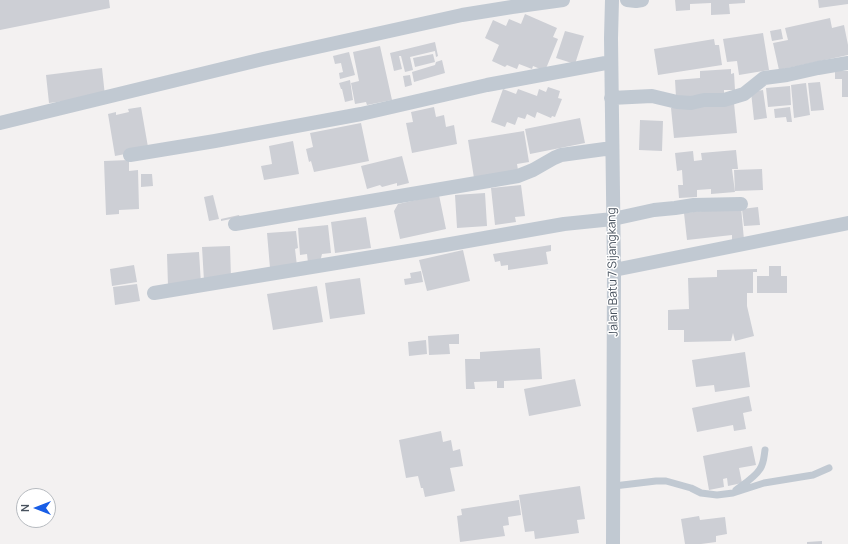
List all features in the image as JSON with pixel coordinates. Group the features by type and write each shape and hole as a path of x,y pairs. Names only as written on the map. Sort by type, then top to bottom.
{"street":[{"path":"0,123 263,59 454,17 563,0"},
{"name":"Jalan Batu 7 Sijangkang","path":"612,0 611,98 614,270 614,544"},
{"path":"627,0 636,2 642,0"},
{"path":"130,155 361,114 487,85 611,62"},
{"path":"611,98 652,96 677,102 691,103 704,100 724,100 744,94 764,78 848,63"},
{"path":"234,224 518,176 561,155 612,148"},
{"path":"154,293 564,224 613,219 654,210 694,205 740,204"},
{"path":"614,270 848,223"}],"lane":[{"path":"733,493 754,476 760,469 765,450"},
{"path":"614,486 666,481 691,488 701,493 717,495 733,493 764,483 813,475 829,468"}],"building":[{"path":"0,0 109,0 110,8 0,30"},
{"path":"675,0 745,0 745,3 729,4 730,14 711,15 711,3 690,4 690,10 676,11"},
{"path":"818,0 848,0 848,4 819,8"},
{"path":"525,14 557,28 553,37 558,39 545,71 533,66 532,69 519,64 517,69 507,65 505,67 492,61 499,45 485,38 493,20 506,26 509,19 521,24"},
{"path":"830,18 832,28 844,25 848,45 848,55 779,70 773,43 788,40 785,28"},
{"path":"781,29 783,39 772,41 770,31"},
{"path":"565,31 584,36 575,64 556,58"},
{"path":"763,33 769,70 739,75 737,61 727,62 723,39"},
{"path":"714,39 715,45 719,45 722,65 658,75 654,49"},
{"path":"435,42 438,56 436,57 435,51 410,57 413,70 405,72 401,56 399,56 402,69 394,71 390,53"},
{"path":"380,46 392,100 367,105 366,102 355,104 351,83 359,81 353,52"},
{"path":"349,52 355,75 340,79 339,73 343,72 341,63 335,64 333,56"},
{"path":"433,54 435,62 415,67 413,58"},
{"path":"442,60 445,73 414,82 412,72 435,65 436,62"},
{"path":"102,68 105,96 49,103 46,75"},
{"path":"731,69 731,74 734,73 735,90 724,90 724,94 676,97 675,80 700,78 700,71"},
{"path":"835,71 848,71 848,97 842,97 842,79 835,79"},
{"path":"410,75 412,85 405,87 403,76"},
{"path":"350,80 353,100 345,102 339,83"},
{"path":"820,82 824,110 811,111 808,83"},
{"path":"806,83 810,115 794,118 791,85"},
{"path":"790,86 791,105 768,107 766,88"},
{"path":"548,87 560,91 558,98 562,99 555,117 552,116 551,118 537,112 535,118 527,114 525,119 518,117 515,125 507,122 505,127 491,122 503,89 516,94 518,89 537,96 539,89 546,92"},
{"path":"763,90 767,118 754,120 751,92"},
{"path":"734,103 737,133 674,138 671,108"},
{"path":"141,107 148,147 146,150 115,156 108,114 116,112 116,115 129,112 128,109"},
{"path":"434,107 436,117 444,115 446,127 454,125 457,144 412,153 406,123 413,122 411,112"},
{"path":"790,107 792,122 787,122 786,117 775,118 774,109"},
{"path":"580,118 585,143 530,154 525,129"},
{"path":"640,120 663,121 662,151 639,150"},
{"path":"361,123 369,161 314,172 311,161 309,162 306,149 313,147 310,133"},
{"path":"524,131 529,162 517,164 518,170 474,178 468,140"},
{"path":"293,141 299,174 264,180 261,166 272,164 269,146"},
{"path":"736,150 738,169 732,169 735,192 711,194 711,189 697,190 697,197 679,198 678,185 683,185 682,170 677,171 675,153 693,151 694,161 702,160 701,153"},
{"path":"402,156 409,183 397,186 397,183 382,187 380,185 367,189 361,166"},
{"path":"129,160 129,171 138,170 139,209 119,210 119,214 106,215 104,161"},
{"path":"762,169 763,190 735,191 734,170"},
{"path":"141,174 152,174 153,186 141,187"},
{"path":"521,185 525,216 515,217 516,222 495,225 491,188"},
{"path":"485,193 487,226 457,228 455,195"},
{"path":"213,195 219,219 209,221 204,197"},
{"path":"439,195 446,229 400,239 394,211 398,204"},
{"path":"741,207 744,240 732,241 732,235 687,240 684,213"},
{"path":"758,207 760,225 744,226 742,209"},
{"path":"239,215 240,217 221,221 221,219"},
{"path":"366,217 371,248 335,253 331,222"},
{"path":"328,225 331,253 322,254 320,262 308,263 307,254 300,255 298,228"},
{"path":"296,231 298,248 295,249 297,266 270,268 267,233"},
{"path":"551,245 551,251 546,252 548,264 508,270 508,265 501,266 500,261 495,262 493,254"},
{"path":"230,246 231,278 204,281 202,247"},
{"path":"463,250 470,281 427,291 419,260"},
{"path":"199,252 201,284 168,286 167,254"},
{"path":"134,265 137,282 112,286 110,269"},
{"path":"769,266 781,266 781,276 787,276 787,293 757,293 757,276 769,276"},
{"path":"757,269 757,272 753,272 753,293 747,293 747,306 754,336 735,341 733,333 731,341 684,342 684,330 668,330 668,310 689,309 688,278 717,277 717,270"},
{"path":"421,271 423,282 405,285 404,279 411,278 410,273"},
{"path":"360,278 365,314 330,319 325,283"},
{"path":"137,284 140,301 115,305 113,287"},
{"path":"317,286 323,322 273,330 267,294"},
{"path":"459,334 459,344 449,344 450,354 429,355 428,336"},
{"path":"426,340 427,354 409,356 408,342"},
{"path":"540,348 542,379 504,381 504,388 497,388 497,381 474,382 475,389 466,389 465,359 480,359 480,352"},
{"path":"745,352 750,387 715,392 714,385 696,387 692,360"},
{"path":"575,379 581,406 529,416 524,389"},
{"path":"749,396 752,411 743,413 746,429 734,431 733,425 697,432 692,408"},
{"path":"441,431 443,442 451,440 453,451 460,449 463,466 450,468 455,491 425,497 418,476 406,478 399,440"},
{"path":"752,446 756,465 739,468 742,483 728,486 727,478 723,479 724,487 709,490 703,456"},
{"path":"580,486 585,519 577,520 579,533 535,539 534,531 525,532 519,495"},
{"path":"519,500 521,515 508,517 509,525 503,526 505,536 460,542 457,516 462,515 461,509"},
{"path":"699,516 700,520 725,517 727,534 716,536 716,542 685,544 681,519"},
{"path":"822,541 822,544 807,544 807,542"}]}
